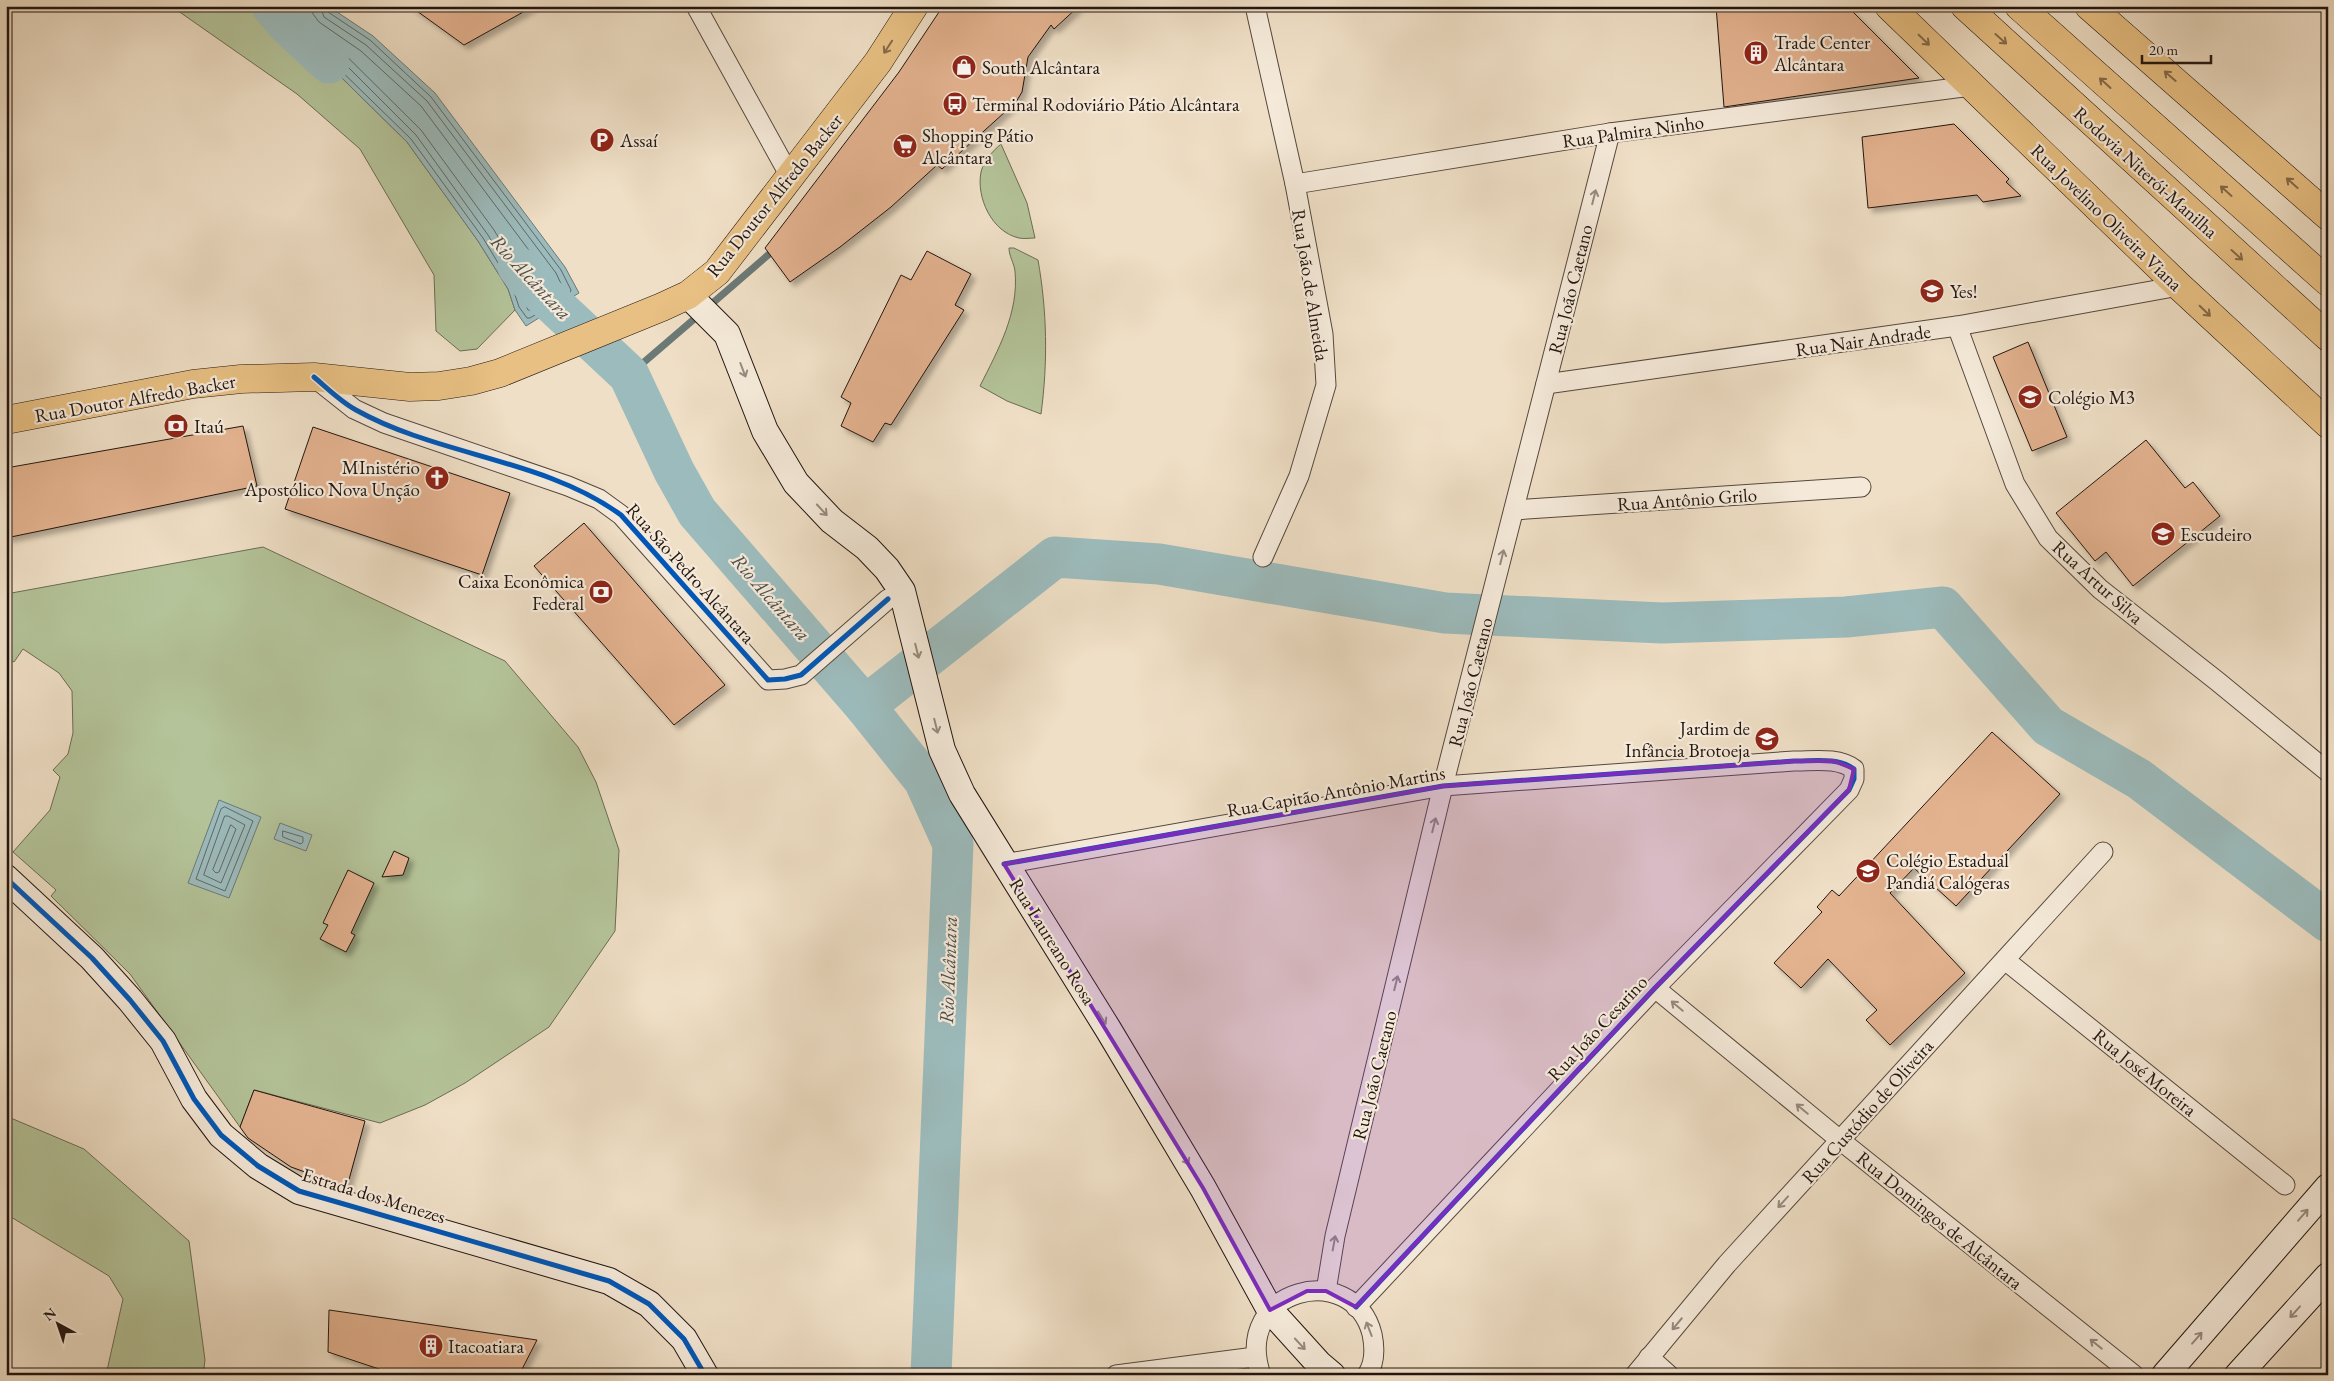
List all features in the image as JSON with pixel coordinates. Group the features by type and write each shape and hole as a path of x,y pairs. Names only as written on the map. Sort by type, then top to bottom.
{"main road":[{"name":"Rua Doutor Alfredo Backer","path":"6,420 193,384 241,379 314,377 410,387 439,386 471,381 500,373 662,307 693,300 791,178 878,62 914,6"},
{"name":"Rua Jovelino Oliveira Viana","path":"1889,6 2179,286 2328,424"},
{"name":"Rodovia Niterói-Manilha","path":"1965,6 2328,337"},
{"name":"Rodovia Niterói-Manilha","path":"2019,6 2328,282"},
{"path":"2089,6 2328,216"},
{"name":"Rua Laureano Rosa","path":"693,300 721,326 735,351 765,431 796,483 832,521 867,548 887,569 902,591 942,750 962,794 1108,1028 1203,1188 1270,1310 1319,1364 1332,1375"},
{"name":"Estrada dos Menezes","path":"6,878 92,958 130,1000 163,1041 194,1099 221,1135 258,1166 299,1191 609,1281 648,1304 684,1339 705,1375"},
{"path":"2165,1375 2328,1187"},
{"path":"2238,1375 2328,1276"}],"street":[{"path":"696,6 791,178"},
{"name":"Rua João de Almeida","path":"1255,6 1296,184 1323,334 1326,385 1299,476 1263,557"},
{"name":"Rua Palmira Ninho","path":"1296,184 1610,133 1971,86"},
{"name":"Rua João Caetano","path":"1326,1291 1335,1236 1443,786 1610,133"},
{"name":"Rua Nair Andrade","path":"1546,384 1957,326 2179,286"},
{"name":"Rua Artur Silva","path":"1957,326 2015,484 2048,538 2100,589 2218,681 2328,772"},
{"name":"Rua São Pedro Alcântara","path":"314,377 354,409 384,423 544,477 599,499 621,515 768,680 785,679 801,675 888,599"},
{"name":"Rua Antônio Grilo","path":"1514,510 1861,487"},
{"name":"Rua Capitão Antônio Martins","path":"1004,864 1443,786 1794,761 1834,761 1846,763 1854,769"},
{"name":"Rua João Cesarino","path":"1356,1307 1655,988 1849,790 1854,779 1854,769"},
{"name":"Rua Custódio de Oliveira","path":"1635,1375 1727,1264 2104,852"},
{"name":"Rua José Moreira","path":"2005,960 2285,1185"},
{"name":"Rua Domingos de Alcântara","path":"1655,988 1840,1140 2134,1375"},
{"path":"1116,1375 1258,1366 1260,1327 1270,1310 1280,1302 1307,1291 1326,1291 1339,1295 1356,1307 1369,1325 1374,1345 1372,1367 1367,1375"},
{"path":"1649,1357 1669,1375"}],"highlighted area":[{"path":"1794,761 1834,761 1854,769 1849,790 1655,988 1356,1307 1326,1291 1307,1291 1270,1310 1203,1188 1004,864 1443,786"}],"green space":[{"path":"171,6 262,6 288,25 407,142 478,241 508,289 515,310 477,349 460,351 436,331 434,275 360,149 297,94"},
{"path":"1001,144 1027,203 1035,238 1019,238 1009,235 994,221 984,203 980,182 981,172 989,156"},
{"path":"1009,248 1014,248 1038,260 1046,337 1041,414 1007,401 980,386 1006,331 1014,302 1015,271"},
{"path":"263,547 505,661 578,747 596,782 619,850 615,931 549,1027 465,1083 425,1105 380,1123 254,1090 240,1127 130,974 51,896 56,890 13,852 50,810 60,777 53,770 68,754 73,733 72,691 59,673 23,649 14,662 6,657 6,594"},
{"path":"6,1116 84,1149 189,1241 205,1360 203,1375 106,1375 123,1299 109,1276 6,1214"}],"water":[{"path":"272,6 328,6 373,36 435,93 565,267 579,293 526,326 515,310 508,289 478,241 407,142 288,25"},
{"path":"219,800 261,817 229,898 188,883"},
{"path":"280,823 312,835 306,851 274,839"}],"building":[{"path":"410,6 534,6 464,45"},
{"name":"Shopping Pátio Alcântara","path":"943,6 1079,6 1054,29 1051,25 1028,57 1022,92 1016,102 942,169 937,165 891,207 840,247 790,282 765,248 899,72"},
{"path":"1716,6 1847,6 1919,78 1724,107"},
{"path":"1954,124 2009,179 2006,182 2021,196 1983,202 1977,195 1868,208 1862,137"},
{"path":"927,251 971,274 955,305 964,310 891,425 885,423 873,442 841,426 851,403 841,397 901,275 911,280"},
{"name":"Colégio M3","path":"2028,342 2067,437 2032,451 1993,357"},
{"path":"243,426 257,486 6,538 6,468"},
{"path":"313,427 510,493 482,575 285,509"},
{"path":"2146,440 2185,488 2193,482 2220,516 2133,586 2106,552 2095,561 2056,513"},
{"path":"584,523 725,685 674,725 534,566"},
{"path":"1992,732 2060,794 1956,906 1914,868 1890,893 1965,973 1890,1045 1866,1020 1877,1010 1828,959 1801,988 1774,963 1822,912 1817,907 1832,890 1839,896"},
{"path":"394,851 409,858 403,875 382,877"},
{"path":"348,870 374,883 351,933 355,935 346,952 320,939 328,925 323,923"},
{"path":"254,1090 365,1121 347,1187 291,1167 248,1138 240,1127"},
{"name":"Itacoatiara","path":"329,1310 537,1340 519,1375 397,1375 328,1352"}],"waterway":[{"name":"Rio Alcântara","path":"272,6 288,25 329,63"},
{"path":"708,307 775,249"},
{"name":"Rio Alcântara","path":"518,267 535,287 629,375 674,471 697,512 865,706 924,780 953,844 931,1375"},
{"path":"629,375 700,314"},
{"path":"865,706 1055,557 1159,564 1445,613 1662,623 1846,617 1943,607 2048,726 2139,779 2328,922"}],"cycle path":[{"path":"314,377 350,407 388,425 421,438 559,481 591,496 621,515 768,680 785,679 801,675 888,599"},
{"path":"1004,864 1443,786 1818,760 1833,761 1848,765 1854,769 1854,779 1849,790 1655,988 1356,1307"},
{"path":"6,878 92,958 130,1000 163,1041 194,1099 221,1135 258,1166 299,1191 609,1281 649,1304 684,1339 705,1375"}],"place":[{"name":"Trade Center Alcântara","path":"1756,53"},
{"name":"South Alcântara","path":"964,67"},
{"name":"Terminal Rodoviário Pátio Alcântara","path":"955,104"},
{"name":"Assaí","path":"602,140"},
{"name":"Shopping Pátio Alcântara","path":"905,146"},
{"name":"Yes!","path":"1932,291"},
{"name":"Colégio M3","path":"2030,397"},
{"name":"Itaú","path":"176,426"},
{"name":"MInistério Apostólico Nova Unção","path":"437,478"},
{"name":"Escudeiro","path":"2163,534"},
{"name":"Caixa Econômica Federal","path":"601,592"},
{"name":"Jardim de Infância Brotoeja","path":"1767,739"},
{"name":"Colégio Estadual Pandiá Calógeras","path":"1868,871"},
{"name":"Itacoatiara","path":"431,1346"}]}
